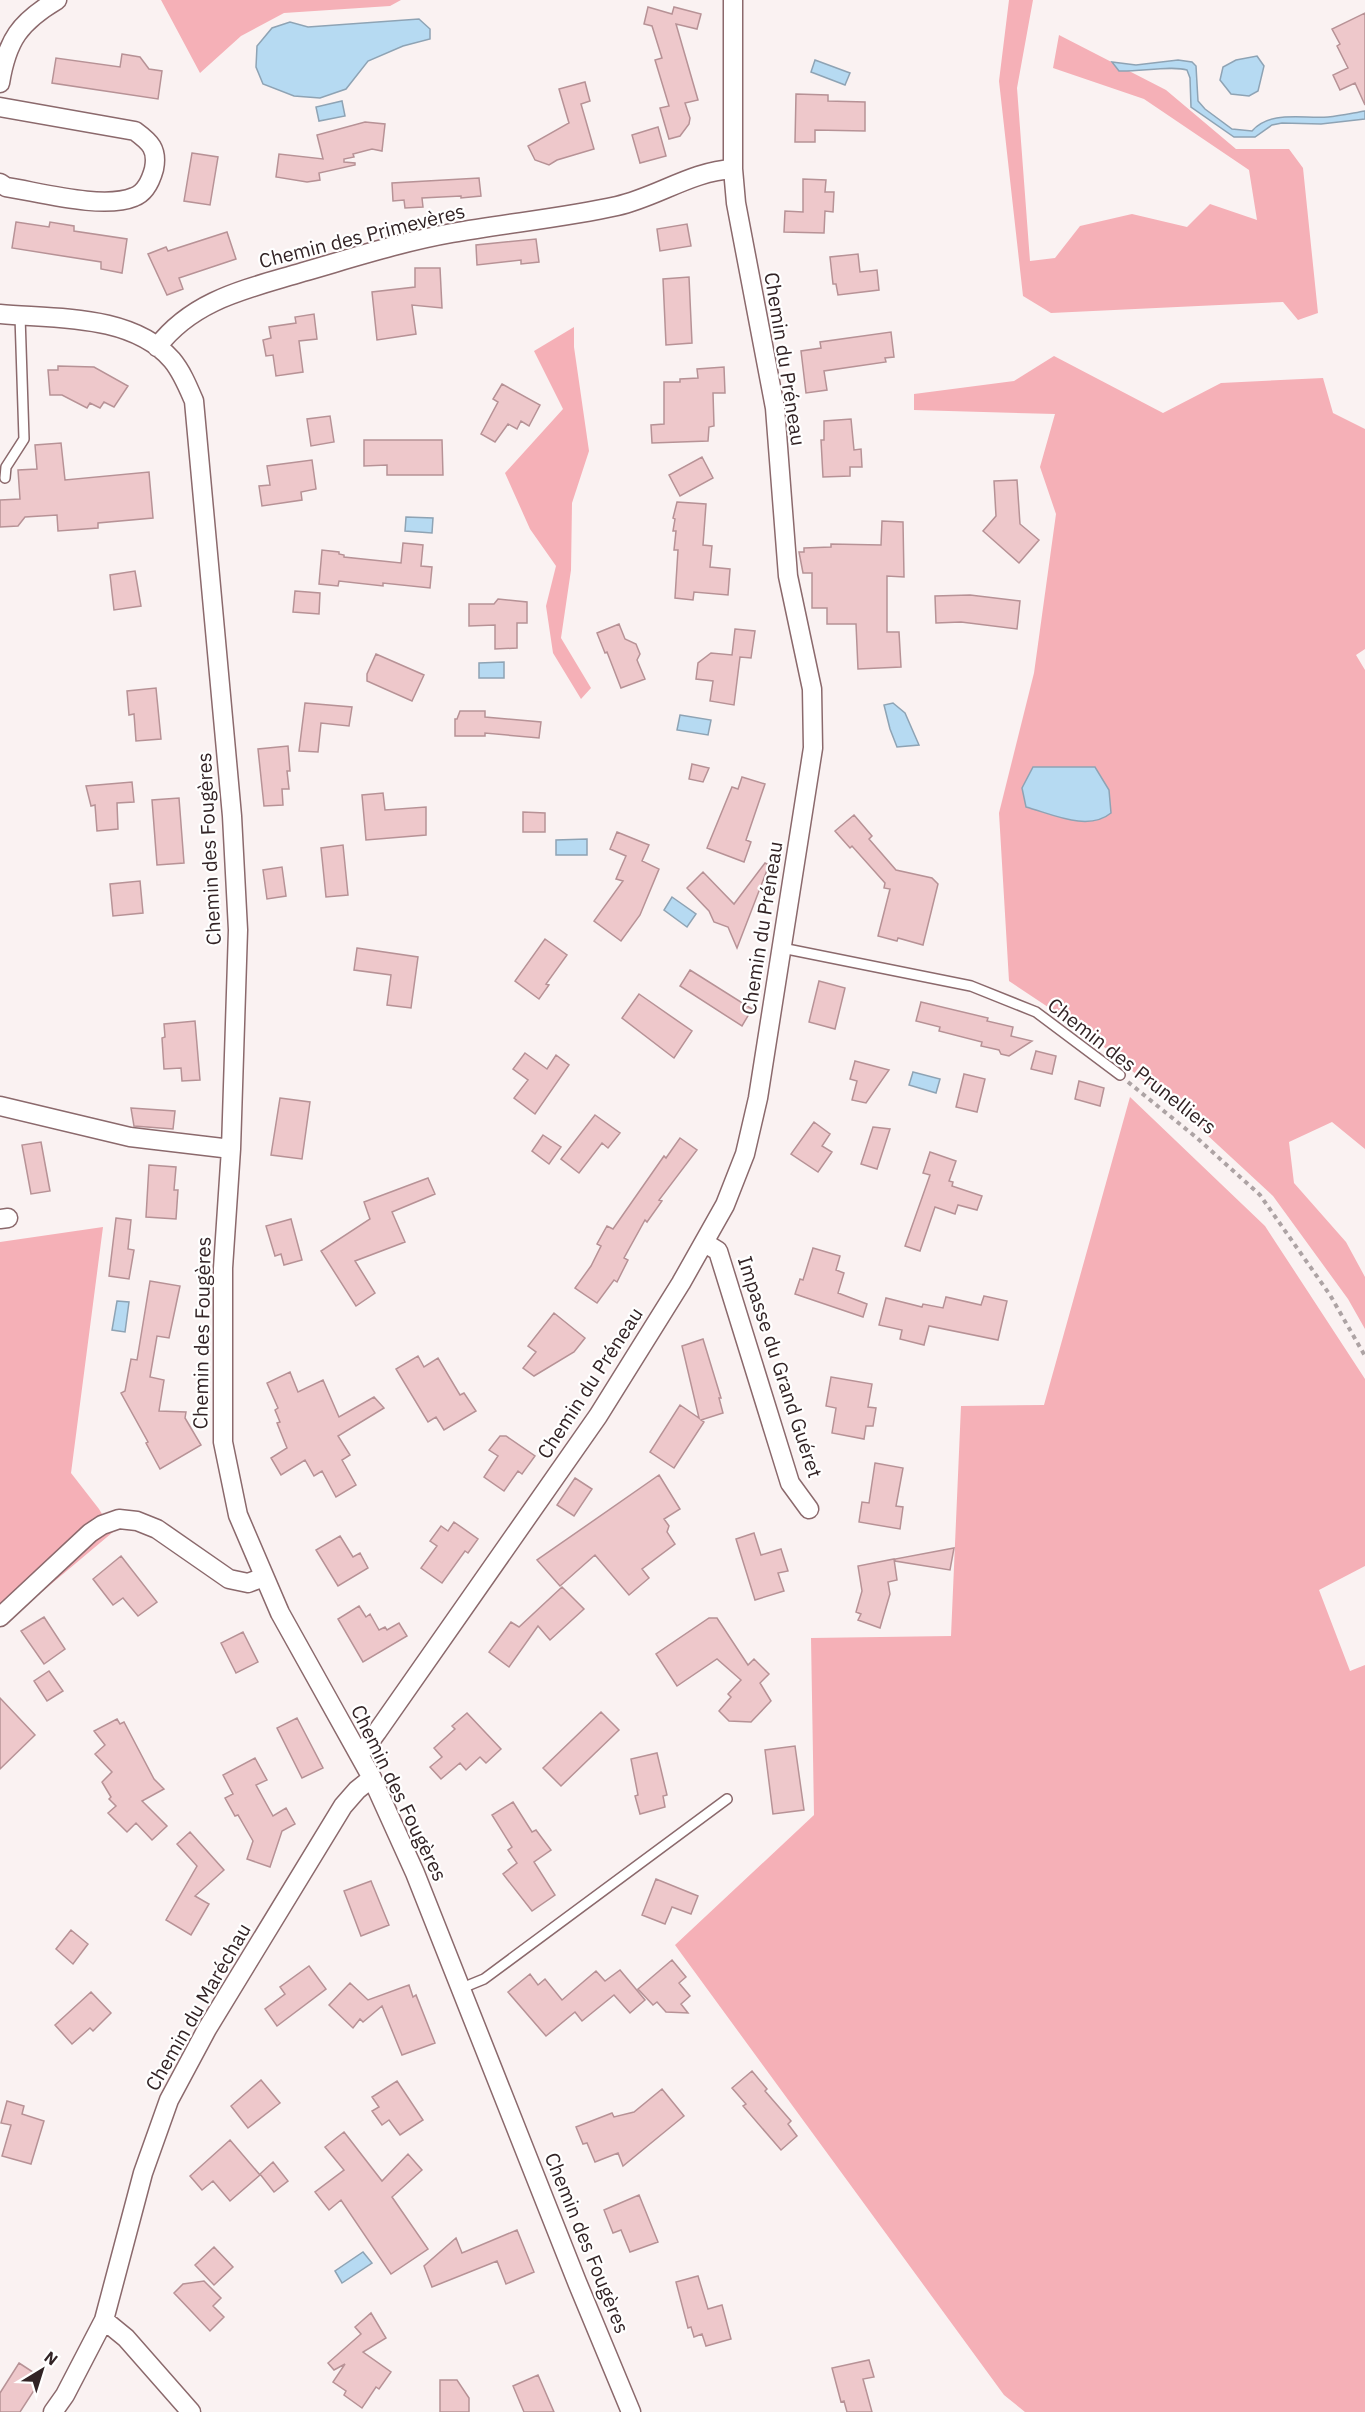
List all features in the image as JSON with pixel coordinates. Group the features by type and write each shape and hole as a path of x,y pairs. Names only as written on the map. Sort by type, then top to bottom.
{"street":[{"path":"0,83 4,60 14,35 33,14 57,0"},
{"name":"Chemin du Préneau","path":"358,1752 366,1747 377,1732 598,1416 705,1243 725,1206 745,1154 758,1098 813,748 812,689 788,576 775,408 736,203 733,169 733,0"},
{"path":"0,107 135,131 150,142 156,160 151,182 135,197 104,203 6,186 0,183"},
{"name":"Chemin des Primevères","path":"157,347 177,324 195,311 214,301 254,287 359,256 450,233 589,212 632,202 700,174 733,169"},
{"name":"Chemin des Fougères","path":"0,314 113,327 134,333 157,347 172,360 194,401 232,816 238,930 231,1149 223,1268 223,1442 238,1515 280,1613 372,1778 415,1873 631,2412"},
{"path":"0,1106 130,1137 231,1149"},
{"name":"Impasse du Grand Guéret","path":"705,1243 718,1251 790,1483 809,1509"},
{"path":"0,1617 90,1533 102,1525 118,1520 137,1521 157,1529 229,1579 248,1583 264,1577"},
{"name":"Chemin du Maréchau","path":"53,2412 65,2395 104,2320 143,2173 169,2100 207,2029 343,1806 372,1778"},
{"path":"104,2320 126,2338 191,2412"}],"lane":[{"path":"4,478 6,467 24,439 20,316"},
{"name":"Chemin des Prunelliers","path":"782,948 971,986 1036,1012 1119,1075"},
{"path":"462,1988 484,1979 727,1799"}],"path":[{"name":"Chemin des Prunelliers","path":"1119,1075 1197,1138 1260,1195 1330,1295 1365,1356"}],"shaded area":[{"path":"161,0 401,0 390,6 284,13 241,36 200,73"},
{"path":"1009,0 1033,0 1017,88 1030,261 1055,258 1080,226 1132,214 1187,227 1210,204 1257,220 1249,170 1144,99 1053,68 1059,35 1166,90 1236,149 1289,149 1303,168 1318,313 1298,320 1283,302 1051,313 1023,296 999,81"},
{"path":"574,327 574,347 589,451 572,503 571,570 561,638 591,688 581,699 553,653 546,606 556,566 530,529 505,473 563,409 534,351"},
{"path":"1054,356 1163,413 1221,383 1323,378 1333,413 1365,429 1365,649 1356,655 1365,670 1365,1149 1332,1122 1289,1142 1294,1183 1346,1242 1365,1277 1365,1329 1348,1299 1273,1196 1205,1133 1090,1035 1009,981 999,813 1034,673 1056,514 1040,467 1055,414 914,410 914,394 1014,381"},
{"path":"1130,1097 1265,1226 1365,1379 1365,1566 1319,1590 1350,1671 1365,1665 1365,2412 1025,2412 1004,2395 675,1945 814,1815 811,1638 951,1636 961,1406 1044,1405"},
{"path":"103,1227 71,1473 99,1509 113,1532 0,1627 0,1242"}],"water":[{"path":"419,19 430,29 430,39 403,46 368,61 346,89 320,98 294,96 263,84 256,67 257,46 272,28 290,22 308,27"},
{"path":"1257,56 1264,66 1258,91 1249,96 1231,94 1220,80 1223,67 1236,60"},
{"path":"815,60 850,73 845,85 811,72"},
{"path":"1178,60 1192,62 1196,66 1198,101 1232,129 1252,131 1259,124 1277,118 1328,117 1365,111 1365,119 1321,124 1282,123 1272,125 1255,137 1234,137 1191,107 1190,78 1187,70 1173,68 1119,71 1112,62 1136,65"},
{"path":"342,101 345,116 319,121 316,107"},
{"path":"406,517 433,518 432,533 405,531"},
{"path":"504,662 504,678 479,678 479,663"},
{"path":"893,703 905,713 919,745 897,747 884,705"},
{"path":"680,715 711,720 708,735 677,730"},
{"path":"1033,767 1095,767 1109,790 1111,813 1092,821 1081,821 1026,807 1022,788"},
{"path":"587,839 587,855 556,855 556,840"},
{"path":"672,897 696,914 687,927 664,910"},
{"path":"913,1072 940,1079 936,1093 909,1085"},
{"path":"117,1301 129,1302 125,1332 112,1330"},
{"path":"363,2252 372,2263 342,2283 335,2271"}],"building":[{"path":"648,7 672,14 674,7 701,14 697,29 676,24 698,100 685,103 690,118 689,124 680,136 669,139 660,108 669,106 655,60 662,58 652,26 644,24"},
{"path":"1365,13 1365,105 1355,83 1340,90 1333,75 1348,68 1337,46 1340,44 1332,29"},
{"path":"122,54 140,57 149,69 162,71 158,99 52,83 56,58 120,67"},
{"path":"585,82 590,101 581,104 594,149 557,160 549,165 535,160 528,146 569,123 559,89"},
{"path":"796,94 828,95 828,101 865,102 865,131 815,130 815,142 795,142"},
{"path":"365,122 385,124 382,151 372,149 353,154 354,157 344,159 344,162 355,163 355,165 319,173 320,180 307,182 276,177 279,154 323,159 317,135"},
{"path":"658,127 666,156 640,163 632,135"},
{"path":"192,153 218,157 210,205 184,201"},
{"path":"479,178 481,196 422,198 423,207 405,208 404,200 393,201 392,183"},
{"path":"803,179 826,180 825,192 834,192 833,212 825,211 824,233 784,232 785,211 803,212"},
{"path":"16,222 49,227 50,222 74,226 74,231 127,239 122,273 101,269 101,262 12,248"},
{"path":"687,224 691,246 660,251 657,229"},
{"path":"227,232 236,259 179,278 183,289 167,295 148,254 166,247 168,251"},
{"path":"536,239 539,262 521,264 521,260 477,265 476,245"},
{"path":"858,254 860,272 877,270 879,290 838,295 836,284 833,284 830,257"},
{"path":"415,268 440,268 442,308 412,305 416,334 377,340 372,292 415,287"},
{"path":"689,277 692,343 666,345 663,279"},
{"path":"314,314 317,339 299,341 303,372 276,376 273,355 266,356 263,340 271,338 269,327 296,323 295,317"},
{"path":"891,332 894,357 885,358 886,362 824,371 827,390 806,393 801,351 821,348 820,342"},
{"path":"58,366 94,367 128,386 114,407 104,402 100,408 90,403 87,408 62,395 50,395 48,370 58,370"},
{"path":"724,367 725,393 713,393 714,426 709,427 708,441 652,443 651,425 664,424 664,382 680,382 680,379 698,378 697,369"},
{"path":"502,384 540,405 529,426 521,421 517,429 508,424 495,442 481,434 498,402 493,399"},
{"path":"330,416 334,442 311,446 307,419"},
{"path":"851,419 854,450 861,449 862,467 850,467 850,476 823,477 821,440 824,440 824,421"},
{"path":"364,440 442,440 443,475 387,475 387,465 364,466"},
{"path":"61,443 65,480 149,472 153,518 98,523 98,528 58,531 57,515 25,517 18,526 0,527 0,500 20,499 18,470 37,469 35,445"},
{"path":"702,457 713,478 680,496 669,475"},
{"path":"312,460 316,489 301,492 302,500 262,506 259,486 270,485 267,466"},
{"path":"1017,480 1020,524 1039,540 1019,563 983,531 996,516 994,481"},
{"path":"677,502 706,504 703,545 712,546 710,567 730,569 728,595 694,592 693,600 675,598 678,550 674,550 676,531 673,531 675,519 673,518"},
{"path":"882,521 903,522 904,577 887,576 887,632 899,632 901,667 858,669 856,624 827,624 827,608 812,608 812,573 803,573 799,552 804,552 804,548 831,547 831,544 881,545"},
{"path":"403,543 423,545 421,566 432,567 430,588 339,581 338,586 319,584 322,550 339,552 344,557 401,563"},
{"path":"135,571 141,606 114,610 110,575"},
{"path":"295,591 320,593 319,614 293,612"},
{"path":"970,595 1020,601 1017,629 961,622 936,623 935,596"},
{"path":"498,599 527,602 527,623 517,623 517,648 495,649 495,625 469,626 469,604 494,604"},
{"path":"619,624 625,639 636,644 640,654 637,660 645,679 621,688 597,633"},
{"path":"735,629 755,631 751,658 740,657 734,705 710,701 713,681 696,679 698,663 711,653 732,655"},
{"path":"376,654 424,675 412,701 367,681 367,674"},
{"path":"156,688 161,739 136,741 134,714 129,715 127,691"},
{"path":"305,703 352,707 349,726 321,723 318,752 299,751"},
{"path":"460,711 485,711 485,717 541,722 539,738 485,733 485,736 455,736 455,719"},
{"path":"288,746 289,789 282,789 283,805 264,806 258,749"},
{"path":"692,764 709,768 703,782 689,779"},
{"path":"742,777 765,784 746,840 751,842 744,862 707,848 732,787 738,789"},
{"path":"132,782 134,802 117,803 118,829 97,831 95,805 91,806 86,786"},
{"path":"383,793 385,810 426,807 426,835 366,840 362,795"},
{"path":"179,798 184,863 157,865 152,800"},
{"path":"523,812 545,813 545,832 523,832"},
{"path":"854,815 872,836 869,839 896,870 932,878 938,884 923,945 898,938 897,941 878,936 890,889 884,888 885,883 852,846 850,848 835,831"},
{"path":"617,832 649,845 642,861 659,869 640,915 621,941 594,921 623,881 616,879 626,856 610,849"},
{"path":"343,845 348,895 326,897 321,848"},
{"path":"765,863 769,865 737,948 728,927 714,922 709,911 687,888 703,872 734,904"},
{"path":"282,867 286,896 267,899 263,870"},
{"path":"140,881 143,913 113,916 110,884"},
{"path":"545,939 567,955 546,984 549,985 539,999 515,981"},
{"path":"357,948 418,957 411,1008 387,1005 391,975 354,970"},
{"path":"690,970 752,1009 742,1026 680,986"},
{"path":"819,981 845,988 835,1029 809,1022"},
{"path":"639,994 692,1031 674,1058 622,1018"},
{"path":"921,1002 988,1018 987,1021 1013,1027 1011,1036 1032,1041 1009,1056 1001,1054 999,1050 981,1046 982,1042 939,1031 940,1027 916,1021"},
{"path":"195,1021 200,1080 182,1081 181,1068 164,1069 162,1038 165,1037 164,1024"},
{"path":"1036,1051 1056,1056 1052,1074 1031,1069"},
{"path":"525,1053 547,1069 556,1055 569,1065 535,1114 514,1098 528,1080 513,1069"},
{"path":"855,1061 889,1070 866,1103 852,1100 857,1081 850,1079"},
{"path":"964,1074 985,1079 977,1112 956,1107"},
{"path":"1079,1081 1104,1088 1100,1106 1075,1099"},
{"path":"280,1098 310,1102 302,1159 271,1155"},
{"path":"131,1108 175,1111 173,1129 134,1126"},
{"path":"595,1115 620,1133 608,1148 602,1143 579,1173 561,1159"},
{"path":"814,1122 830,1134 822,1146 832,1152 818,1172 791,1154"},
{"path":"873,1127 890,1129 877,1169 861,1164"},
{"path":"543,1135 561,1147 549,1164 532,1151"},
{"path":"680,1138 697,1150 659,1200 662,1201 647,1222 645,1220 624,1258 628,1260 617,1282 614,1280 597,1303 575,1288 591,1266 601,1246 597,1244 607,1226 613,1229 664,1156 666,1158"},
{"path":"41,1142 50,1191 31,1194 22,1145"},
{"path":"930,1152 956,1161 949,1181 953,1182 952,1186 982,1196 977,1210 958,1205 955,1214 935,1207 920,1251 905,1246 930,1175 923,1173"},
{"path":"149,1165 176,1167 174,1190 178,1190 176,1219 146,1217"},
{"path":"428,1178 435,1194 392,1212 405,1242 355,1261 375,1293 356,1306 321,1251 370,1219 364,1202"},
{"path":"116,1218 131,1220 128,1249 134,1250 129,1279 109,1276"},
{"path":"291,1219 302,1260 284,1265 281,1254 275,1256 266,1226"},
{"path":"813,1248 840,1256 836,1270 844,1273 838,1293 867,1304 863,1317 795,1294 800,1279 803,1280"},
{"path":"150,1281 180,1286 169,1338 157,1336 150,1377 164,1380 159,1411 186,1412 185,1418 201,1445 160,1469 121,1393 125,1391 131,1359 137,1360"},
{"path":"984,1296 1007,1301 998,1340 929,1326 924,1345 900,1339 902,1330 879,1325 886,1298 922,1307 923,1304 943,1308 946,1297 981,1305"},
{"path":"554,1313 585,1338 574,1352 534,1376 523,1368 536,1352 528,1346"},
{"path":"703,1339 721,1398 719,1398 723,1413 701,1420 704,1422 674,1468 650,1452 680,1405 699,1418 682,1346"},
{"path":"418,1356 424,1367 438,1358 460,1395 464,1393 476,1411 444,1430 436,1417 428,1422 396,1369"},
{"path":"290,1372 298,1392 323,1380 339,1417 374,1397 384,1408 338,1436 350,1455 342,1460 356,1485 336,1497 322,1471 314,1476 305,1460 281,1475 271,1458 287,1448 277,1423 280,1422 275,1410 278,1408 267,1383"},
{"path":"831,1377 872,1384 868,1407 876,1408 873,1426 866,1426 864,1439 832,1433 836,1408 826,1406"},
{"path":"500,1436 506,1436 535,1456 522,1474 518,1471 504,1491 484,1477 498,1456 489,1450"},
{"path":"875,1463 903,1468 896,1506 903,1507 900,1529 859,1522 862,1502 869,1503"},
{"path":"659,1475 680,1509 664,1519 669,1526 667,1532 675,1544 642,1569 649,1578 629,1595 595,1555 560,1586 537,1560"},
{"path":"575,1478 592,1489 574,1516 557,1505"},
{"path":"454,1522 478,1539 468,1553 465,1551 442,1583 421,1568 437,1546 430,1541 441,1526 448,1531"},
{"path":"754,1533 761,1555 781,1549 788,1571 778,1573 784,1591 755,1600 736,1539"},
{"path":"340,1536 353,1557 360,1553 368,1568 338,1586 316,1550"},
{"path":"954,1548 950,1570 895,1561 895,1559"},
{"path":"121,1556 157,1602 138,1616 123,1598 113,1605 93,1579"},
{"path":"894,1559 897,1580 888,1582 890,1594 880,1628 858,1620 861,1614 856,1612 862,1591 858,1566"},
{"path":"562,1587 584,1609 550,1640 538,1626 509,1667 489,1652 511,1622 519,1627"},
{"path":"359,1606 366,1617 370,1614 379,1630 385,1627 387,1630 399,1623 407,1636 363,1662 338,1619"},
{"path":"44,1617 65,1649 44,1664 21,1631"},
{"path":"709,1618 717,1618 748,1665 754,1659 769,1674 760,1683 771,1701 751,1722 729,1721 719,1711 731,1697 728,1694 741,1680 717,1659 677,1686 656,1654"},
{"path":"243,1632 258,1662 236,1673 221,1643"},
{"path":"49,1671 63,1691 47,1701 34,1681"},
{"path":"0,1698 35,1735 0,1769"},
{"path":"601,1712 619,1730 561,1786 543,1768"},
{"path":"467,1713 501,1749 486,1763 480,1757 466,1770 460,1763 441,1779 430,1767 442,1757 434,1748 455,1729 452,1726"},
{"path":"297,1718 323,1768 302,1778 277,1728"},
{"path":"117,1719 120,1724 124,1722 154,1779 164,1789 142,1801 167,1826 152,1840 136,1823 127,1832 108,1813 116,1806 109,1799 111,1797 102,1782 112,1772 95,1754 105,1745 94,1731"},
{"path":"795,1746 804,1810 773,1814 765,1750"},
{"path":"657,1753 667,1795 663,1796 665,1807 640,1814 635,1796 638,1795 631,1759"},
{"path":"255,1758 267,1780 256,1785 273,1816 286,1808 295,1824 282,1831 270,1867 247,1859 253,1841 225,1798 233,1794 223,1775"},
{"path":"513,1802 532,1832 536,1830 551,1850 534,1862 555,1895 532,1911 503,1874 517,1863 508,1850 512,1847 492,1815"},
{"path":"190,1832 224,1870 195,1896 209,1904 191,1935 166,1920 197,1866 177,1844"},
{"path":"656,1879 698,1896 691,1914 672,1907 665,1924 642,1915"},
{"path":"371,1881 389,1925 361,1936 344,1891"},
{"path":"71,1930 88,1944 73,1964 56,1949"},
{"path":"672,1960 686,1977 679,1983 690,1996 681,2004 688,2013 666,2012 657,2002 653,2005 638,1989"},
{"path":"309,1966 326,1989 277,2026 265,2009 285,1994 280,1987"},
{"path":"620,1970 645,2000 630,2013 614,1995 582,2021 575,2012 546,2036 508,1992 530,1974 538,1985 545,1979 562,2000 596,1971 605,1981"},
{"path":"350,1983 368,2000 409,1985 413,1997 416,1995 435,2043 402,2055 382,2006 363,2022 360,2019 353,2028 329,2005"},
{"path":"91,1992 111,2013 93,2031 90,2028 72,2044 55,2025"},
{"path":"752,2071 767,2089 765,2091 791,2121 788,2124 797,2136 781,2150 743,2106 746,2104 732,2088"},
{"path":"261,2080 280,2103 248,2128 231,2106"},
{"path":"397,2081 423,2120 400,2135 389,2120 382,2125 372,2111 379,2107 372,2097"},
{"path":"662,2089 684,2116 623,2166 618,2153 595,2162 587,2143 583,2144 576,2127 612,2113 614,2117 634,2112"},
{"path":"7,2101 24,2106 22,2114 44,2121 31,2164 2,2156 11,2125 1,2123"},
{"path":"344,2132 382,2181 408,2154 422,2170 392,2197 428,2249 391,2274 341,2200 329,2210 315,2192 344,2170 325,2147"},
{"path":"230,2140 260,2175 230,2201 213,2181 202,2190 190,2176"},
{"path":"273,2162 288,2181 274,2192 260,2174"},
{"path":"639,2195 658,2242 630,2252 621,2230 613,2233 604,2210"},
{"path":"517,2230 534,2272 506,2284 497,2261 432,2287 424,2266 456,2238 462,2253"},
{"path":"214,2247 233,2267 214,2285 195,2265"},
{"path":"698,2276 708,2309 722,2305 731,2339 706,2346 702,2334 694,2337 691,2327 688,2328 676,2282"},
{"path":"204,2281 221,2298 213,2306 224,2317 210,2331 174,2293 183,2284"},
{"path":"371,2313 386,2338 363,2352 391,2372 379,2389 376,2387 362,2408 344,2395 346,2391 333,2382 345,2364 334,2370 328,2363 361,2334 355,2327"},
{"path":"869,2360 874,2377 863,2379 872,2412 847,2412 844,2401 841,2402 832,2368"},
{"path":"19,2363 42,2378 20,2412 0,2412 0,2393"},
{"path":"538,2375 554,2412 524,2412 513,2386"},
{"path":"440,2380 457,2380 469,2398 469,2412 440,2412"}]}
